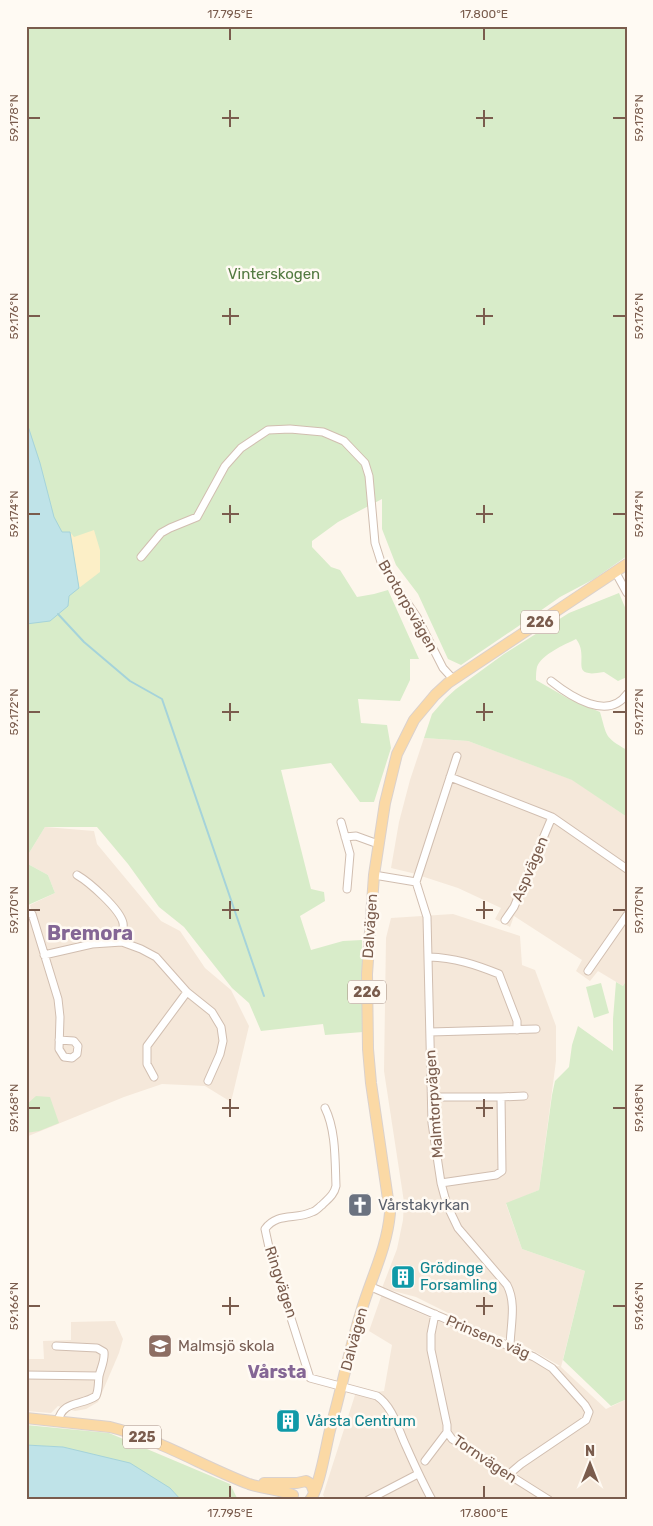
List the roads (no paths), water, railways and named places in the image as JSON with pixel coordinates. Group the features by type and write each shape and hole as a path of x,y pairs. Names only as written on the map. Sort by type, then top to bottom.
{"main road":[{"name":"Dalvägen","path":"313,1497 360,1314 382,1254 389,1226 390,1213 368,1049 367,974 374,875 392,768 402,742 421,711 441,688 627,564"},
{"name":"225","path":"26,1418 124,1430 251,1485 295,1497 294,1487 301,1482"},
{"name":"Dalvägen","path":"301,1482 324,1453"},
{"name":"225","path":"251,1485 301,1482"},
{"path":"301,1482 311,1484 313,1497"}],"street":[{"name":"Brotorpsvägen","path":"141,558 161,533 197,517 225,466 241,448 268,430 290,429 323,432 344,441 365,463 369,476 375,543 382,562 417,617 443,668 453,679"},
{"path":"616,573 627,594"},
{"path":"551,682 575,697 601,707 610,707 619,703 627,694"},
{"path":"374,875 416,882 457,756"},
{"name":"Aspvägen","path":"450,777 552,817 627,869"},
{"name":"Aspvägen","path":"505,920 514,907 552,817"},
{"path":"340,822 350,854 347,889"},
{"path":"345,837 356,836 378,844"},
{"path":"77,874 87,881 120,914 124,924 122,942"},
{"name":"Malmtorpvägen","path":"416,882 427,917 432,1123 441,1183 447,1205 458,1228 507,1285 511,1293 513,1304 510,1348"},
{"path":"26,913 32,914 58,999 60,1040"},
{"path":"588,971 627,915"},
{"path":"44,955 92,944 122,942 141,948 156,957 187,992 212,1012 221,1027 222,1041 220,1054 208,1081"},
{"path":"428,957 451,958 474,964 499,974 517,1021 517,1030"},
{"path":"154,1077 147,1064 147,1046 187,992"},
{"path":"430,1032 536,1029"},
{"path":"432,1097 524,1096"},
{"path":"441,1183 496,1175 502,1171 501,1097"},
{"name":"Ringvägen","path":"325,1108 332,1128 336,1179 334,1191 312,1213 276,1219 265,1229 270,1252 310,1378 342,1386"},
{"name":"Prinsens väg","path":"369,1286 534,1357 552,1368 585,1404 589,1412 586,1420 508,1474"},
{"name":"Tornvägen","path":"426,1461 447,1432 431,1350 431,1334 435,1314"},
{"path":"56,1346 97,1348 104,1352 105,1358 99,1376 99,1389 96,1396 85,1402 68,1406 60,1412 58,1421"},
{"path":"26,1375 99,1376"},
{"path":"342,1386 377,1396 384,1401 399,1427 418,1474 432,1500"},
{"name":"Tornvägen","path":"447,1432 452,1438 549,1500"},
{"path":"368,1500 418,1474"}],"water":[{"path":"26,420 40,463 54,517 62,532 70,532 79,588 69,596 68,606 50,621 26,624"},
{"path":"26,1445 63,1447 130,1463 170,1488 181,1500 26,1500"}],"waterway":[{"path":"58,614 84,642 130,681 162,699 264,996"}],"place":[{"name":"Vårstakyrkan","path":"360,1205"},
{"name":"Grödinge Forsamling","path":"403,1277"},
{"name":"Malmsjö skola","path":"160,1346"},
{"name":"Vårsta Centrum","path":"288,1421"}],"district":[{"name":"Bremora","path":"90,933"},
{"name":"Vårsta","path":"277,1372"}],"park label":[{"name":"Vinterskogen","path":"274,274"}]}
